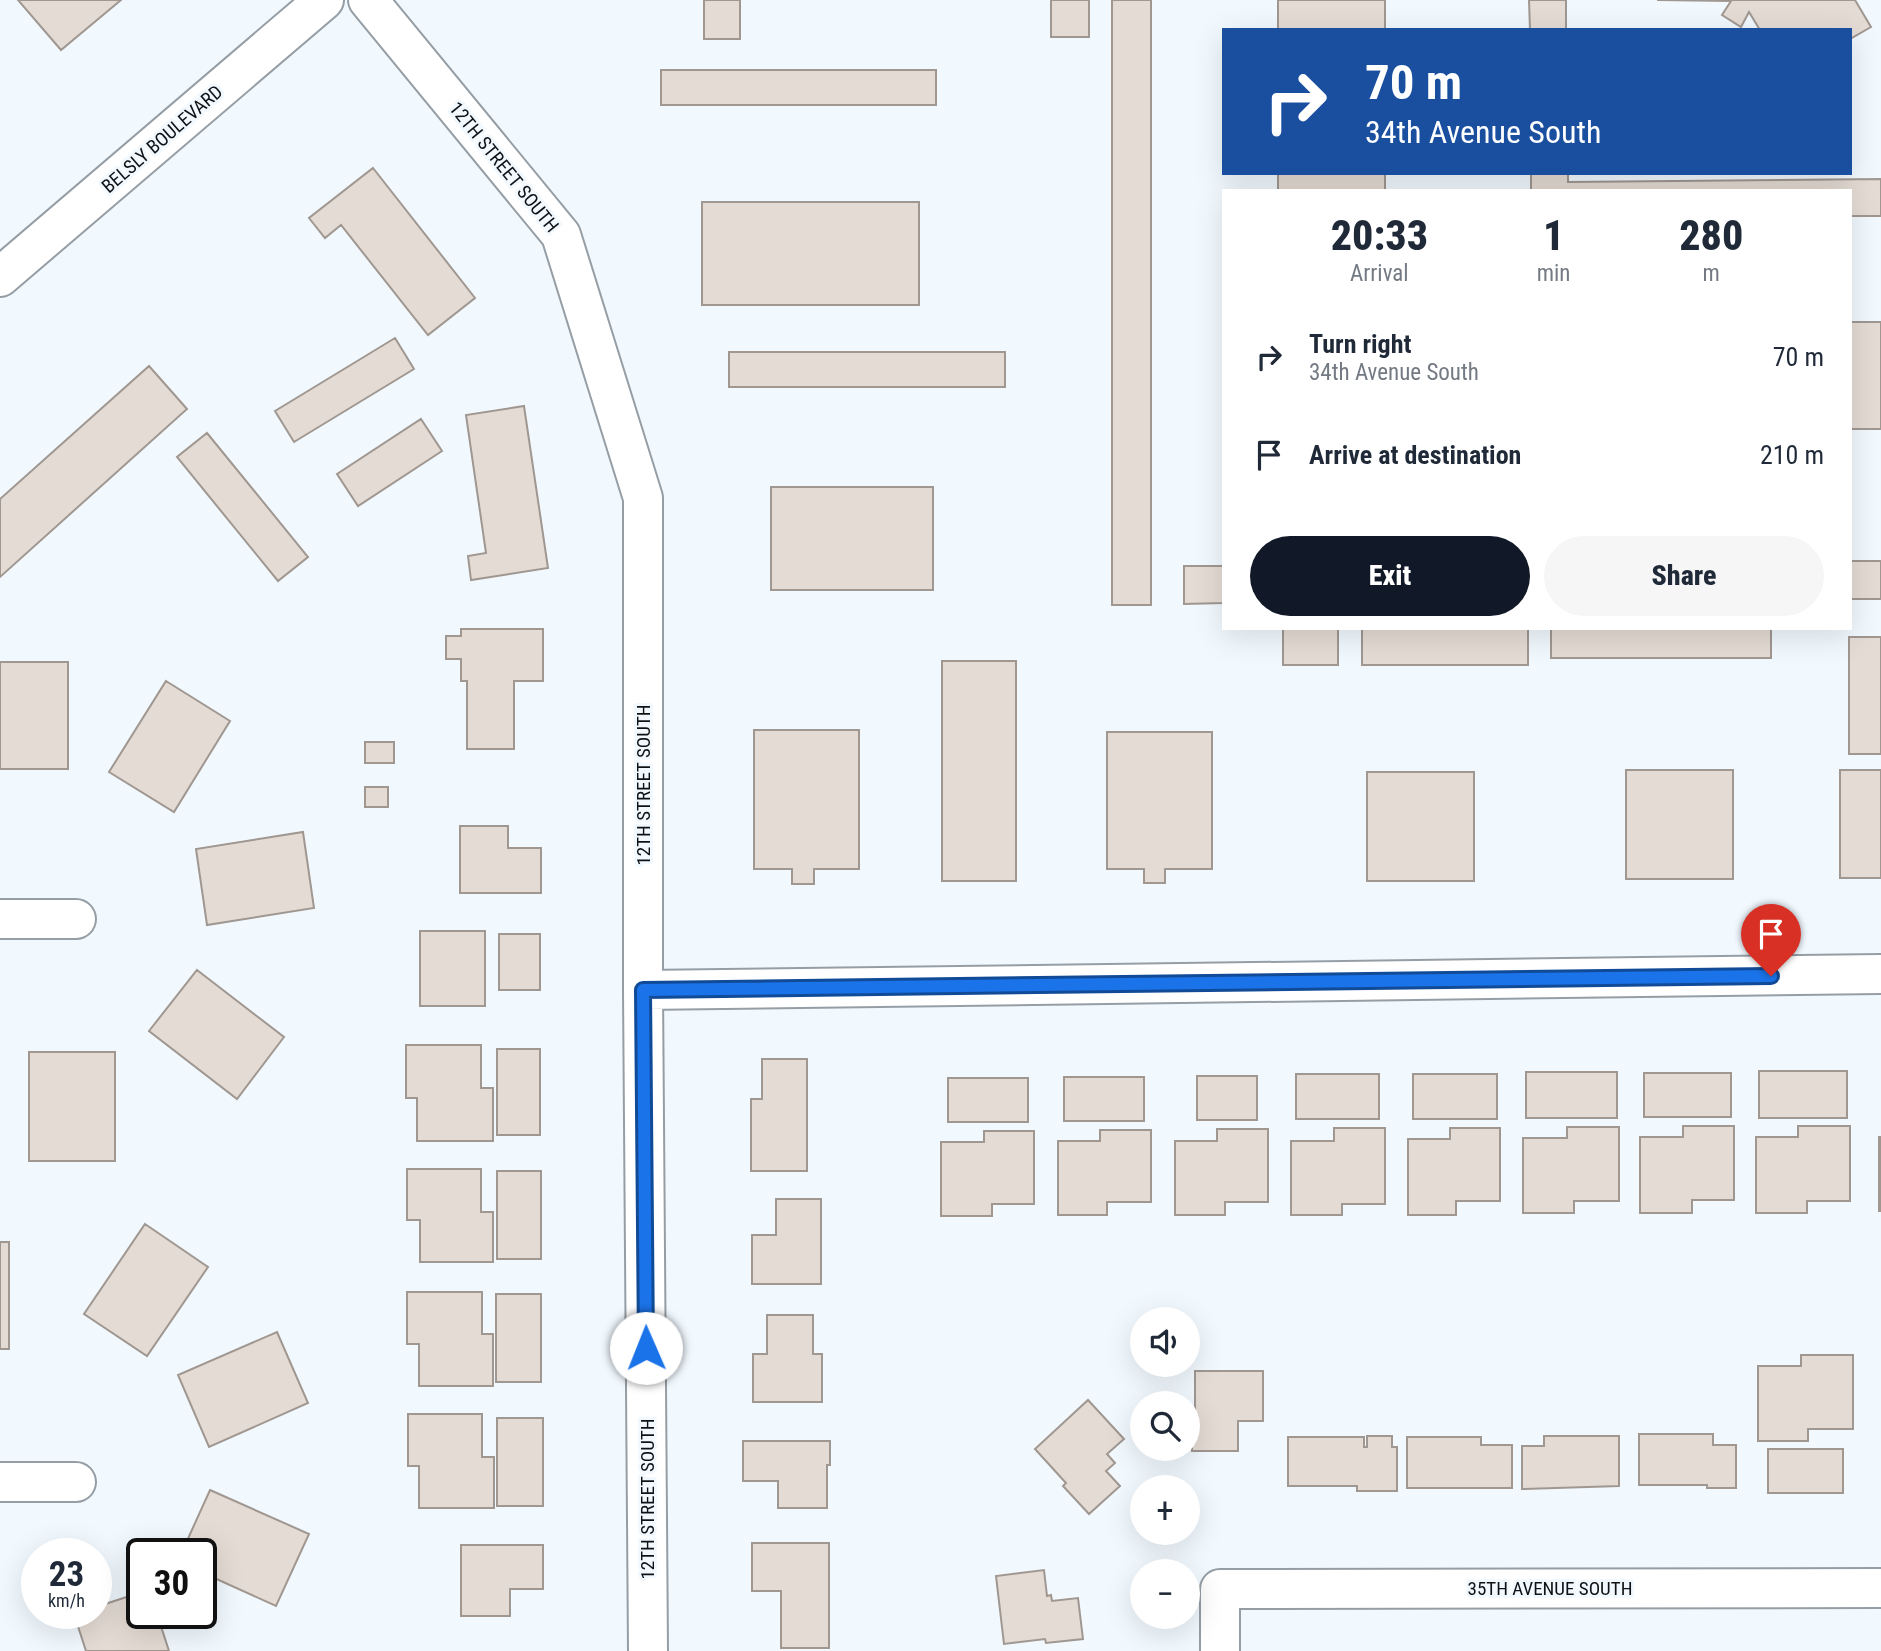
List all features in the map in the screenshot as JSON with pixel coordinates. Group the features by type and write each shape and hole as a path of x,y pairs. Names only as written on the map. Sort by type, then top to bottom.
{"street":[{"name":"BELSLY BOULEVARD","path":"0,277 324,0"},
{"name":"12TH STREET SOUTH","path":"368,0 561,234 643,498 643,990 648,1651"},
{"path":"0,919 76,919"},
{"path":"643,990 1881,974"},
{"path":"0,1482 76,1482"},
{"name":"35TH AVENUE SOUTH","path":"1220,1651 1220,1589 1881,1587"}],"building":[{"path":"18,0 121,0 61,50"},
{"path":"704,0 740,0 740,39 704,39"},
{"path":"1051,0 1089,0 1089,37 1051,37"},
{"path":"1112,0 1151,0 1151,605 1112,605"},
{"path":"1278,0 1385,0 1385,28 1278,28"},
{"path":"1529,0 1566,0 1566,28 1530,28"},
{"path":"1657,0 1855,0 1871,27 1852,38 1852,28 1759,28 1749,12 1741,27 1722,15 1731,1"},
{"path":"661,70 936,70 936,105 661,105"},
{"path":"373,168 475,298 428,335 341,225 325,238 309,218"},
{"path":"1278,175 1385,175 1385,189 1278,189"},
{"path":"1531,175 1568,175 1568,182 1881,179 1881,216 1852,216 1852,189 1531,189"},
{"path":"702,202 919,202 919,305 702,305"},
{"path":"1852,322 1881,322 1881,429 1852,429"},
{"path":"395,338 414,369 294,442 275,411"},
{"path":"729,352 1005,352 1005,387 729,387"},
{"path":"149,366 187,409 0,577 0,499"},
{"path":"524,406 548,568 471,580 468,556 486,553 466,415"},
{"path":"421,419 442,451 358,506 337,474"},
{"path":"207,433 308,557 278,581 177,457"},
{"path":"771,487 933,487 933,590 771,590"},
{"path":"1852,561 1881,561 1881,599 1852,599"},
{"path":"1184,566 1222,566 1222,603 1184,604"},
{"path":"461,629 543,629 543,681 514,681 514,749 467,749 467,681 461,681 461,659 446,659 446,636 461,636"},
{"path":"1283,630 1338,630 1338,665 1283,665"},
{"path":"1362,630 1528,630 1528,665 1362,665"},
{"path":"1551,630 1771,630 1771,658 1551,658"},
{"path":"1849,637 1881,637 1881,754 1849,754"},
{"path":"942,661 1016,661 1016,881 942,881"},
{"path":"0,662 68,662 68,769 0,769"},
{"path":"166,681 230,721 174,812 109,772"},
{"path":"754,730 859,730 859,869 814,869 814,884 792,884 792,869 754,869"},
{"path":"1107,732 1212,732 1212,869 1165,869 1165,883 1144,883 1144,869 1107,869"},
{"path":"365,742 394,742 394,763 365,763"},
{"path":"1626,770 1733,770 1733,879 1626,879"},
{"path":"1840,770 1881,770 1881,878 1840,878"},
{"path":"1367,772 1474,772 1474,881 1367,881"},
{"path":"365,787 388,787 388,807 365,807"},
{"path":"460,826 508,826 508,848 541,848 541,893 460,893"},
{"path":"303,832 314,908 207,925 196,849"},
{"path":"420,931 485,931 485,1006 420,1006"},
{"path":"499,934 540,934 540,990 499,990"},
{"path":"197,970 284,1037 237,1099 149,1031"},
{"path":"406,1045 481,1045 481,1088 493,1088 493,1141 417,1141 417,1098 406,1098"},
{"path":"497,1049 540,1049 540,1135 497,1135"},
{"path":"29,1052 115,1052 115,1161 29,1161"},
{"path":"762,1059 807,1059 807,1171 751,1171 751,1099 762,1099"},
{"path":"1759,1071 1847,1071 1847,1118 1759,1118"},
{"path":"1526,1072 1617,1072 1617,1118 1526,1118"},
{"path":"1644,1073 1731,1073 1731,1117 1644,1117"},
{"path":"1296,1074 1379,1074 1379,1119 1296,1119"},
{"path":"1413,1074 1497,1074 1497,1119 1413,1119"},
{"path":"1197,1076 1257,1076 1257,1120 1197,1120"},
{"path":"1064,1077 1144,1077 1144,1121 1064,1121"},
{"path":"948,1078 1028,1078 1028,1122 948,1122"},
{"path":"1683,1126 1734,1126 1734,1200 1692,1200 1692,1213 1640,1213 1640,1137 1683,1137"},
{"path":"1798,1126 1850,1126 1850,1201 1807,1201 1807,1213 1756,1213 1756,1137 1798,1137"},
{"path":"1567,1127 1619,1127 1619,1201 1574,1201 1574,1213 1523,1213 1523,1138 1567,1138"},
{"path":"1334,1128 1385,1128 1385,1204 1342,1204 1342,1215 1291,1215 1291,1141 1334,1141"},
{"path":"1450,1128 1500,1128 1500,1201 1456,1201 1456,1215 1408,1215 1408,1139 1450,1139"},
{"path":"1217,1129 1268,1129 1268,1202 1225,1202 1225,1215 1175,1215 1175,1141 1217,1141"},
{"path":"1100,1130 1151,1130 1151,1202 1107,1202 1107,1215 1058,1215 1058,1141 1100,1141"},
{"path":"984,1131 1034,1131 1034,1204 992,1204 992,1216 941,1216 941,1142 984,1142"},
{"path":"1881,1137 1881,1211 1879,1211"},
{"path":"407,1169 481,1169 481,1212 493,1212 493,1262 420,1262 420,1220 407,1220"},
{"path":"497,1171 541,1171 541,1259 497,1259"},
{"path":"776,1199 821,1199 821,1284 752,1284 752,1235 776,1235"},
{"path":"145,1224 208,1267 147,1356 84,1314"},
{"path":"0,1242 9,1242 9,1349 0,1349"},
{"path":"407,1292 482,1292 482,1334 493,1334 493,1386 419,1386 419,1344 407,1344"},
{"path":"496,1294 541,1294 541,1382 496,1382"},
{"path":"767,1315 813,1315 813,1354 822,1354 822,1402 753,1402 753,1354 767,1354"},
{"path":"277,1332 308,1403 209,1447 178,1375"},
{"path":"1801,1355 1853,1355 1853,1429 1808,1429 1808,1441 1758,1441 1758,1366 1801,1366"},
{"path":"1200,1371 1263,1371 1263,1421 1238,1421 1238,1451 1200,1451 1200,1391 1195,1391 1195,1377 1200,1377"},
{"path":"1088,1400 1124,1439 1107,1454 1115,1463 1106,1471 1120,1486 1089,1514 1063,1486 1066,1483 1035,1449"},
{"path":"408,1414 482,1414 482,1457 494,1457 494,1508 419,1508 419,1466 408,1466"},
{"path":"497,1418 543,1418 543,1506 497,1506"},
{"path":"1639,1434 1713,1434 1713,1445 1736,1445 1736,1488 1707,1488 1707,1485 1639,1485"},
{"path":"1367,1436 1392,1436 1392,1447 1397,1447 1397,1491 1357,1491 1357,1486 1288,1486 1288,1437 1364,1437 1364,1447 1367,1447"},
{"path":"1544,1436 1619,1436 1619,1486 1522,1489 1522,1446 1544,1446"},
{"path":"1407,1437 1481,1437 1481,1445 1512,1445 1512,1488 1407,1488"},
{"path":"743,1441 830,1441 827,1508 778,1508 778,1481 743,1481"},
{"path":"1768,1449 1843,1449 1843,1493 1768,1493"},
{"path":"210,1490 309,1534 276,1606 217,1579 217,1538 188,1538"},
{"path":"752,1543 829,1543 829,1648 781,1648 781,1591 752,1591"},
{"path":"461,1545 543,1545 543,1589 510,1589 510,1616 461,1616"},
{"path":"1044,1570 1047,1596 1051,1595 1052,1601 1078,1598 1083,1639 1046,1643 1045,1639 1004,1644 996,1576"},
{"path":"126,1597 126,1629 162,1629 169,1651 86,1651 79,1629 112,1629 112,1602"}],"route":[{"path":"646,1348 643,990 1771,976"}]}
